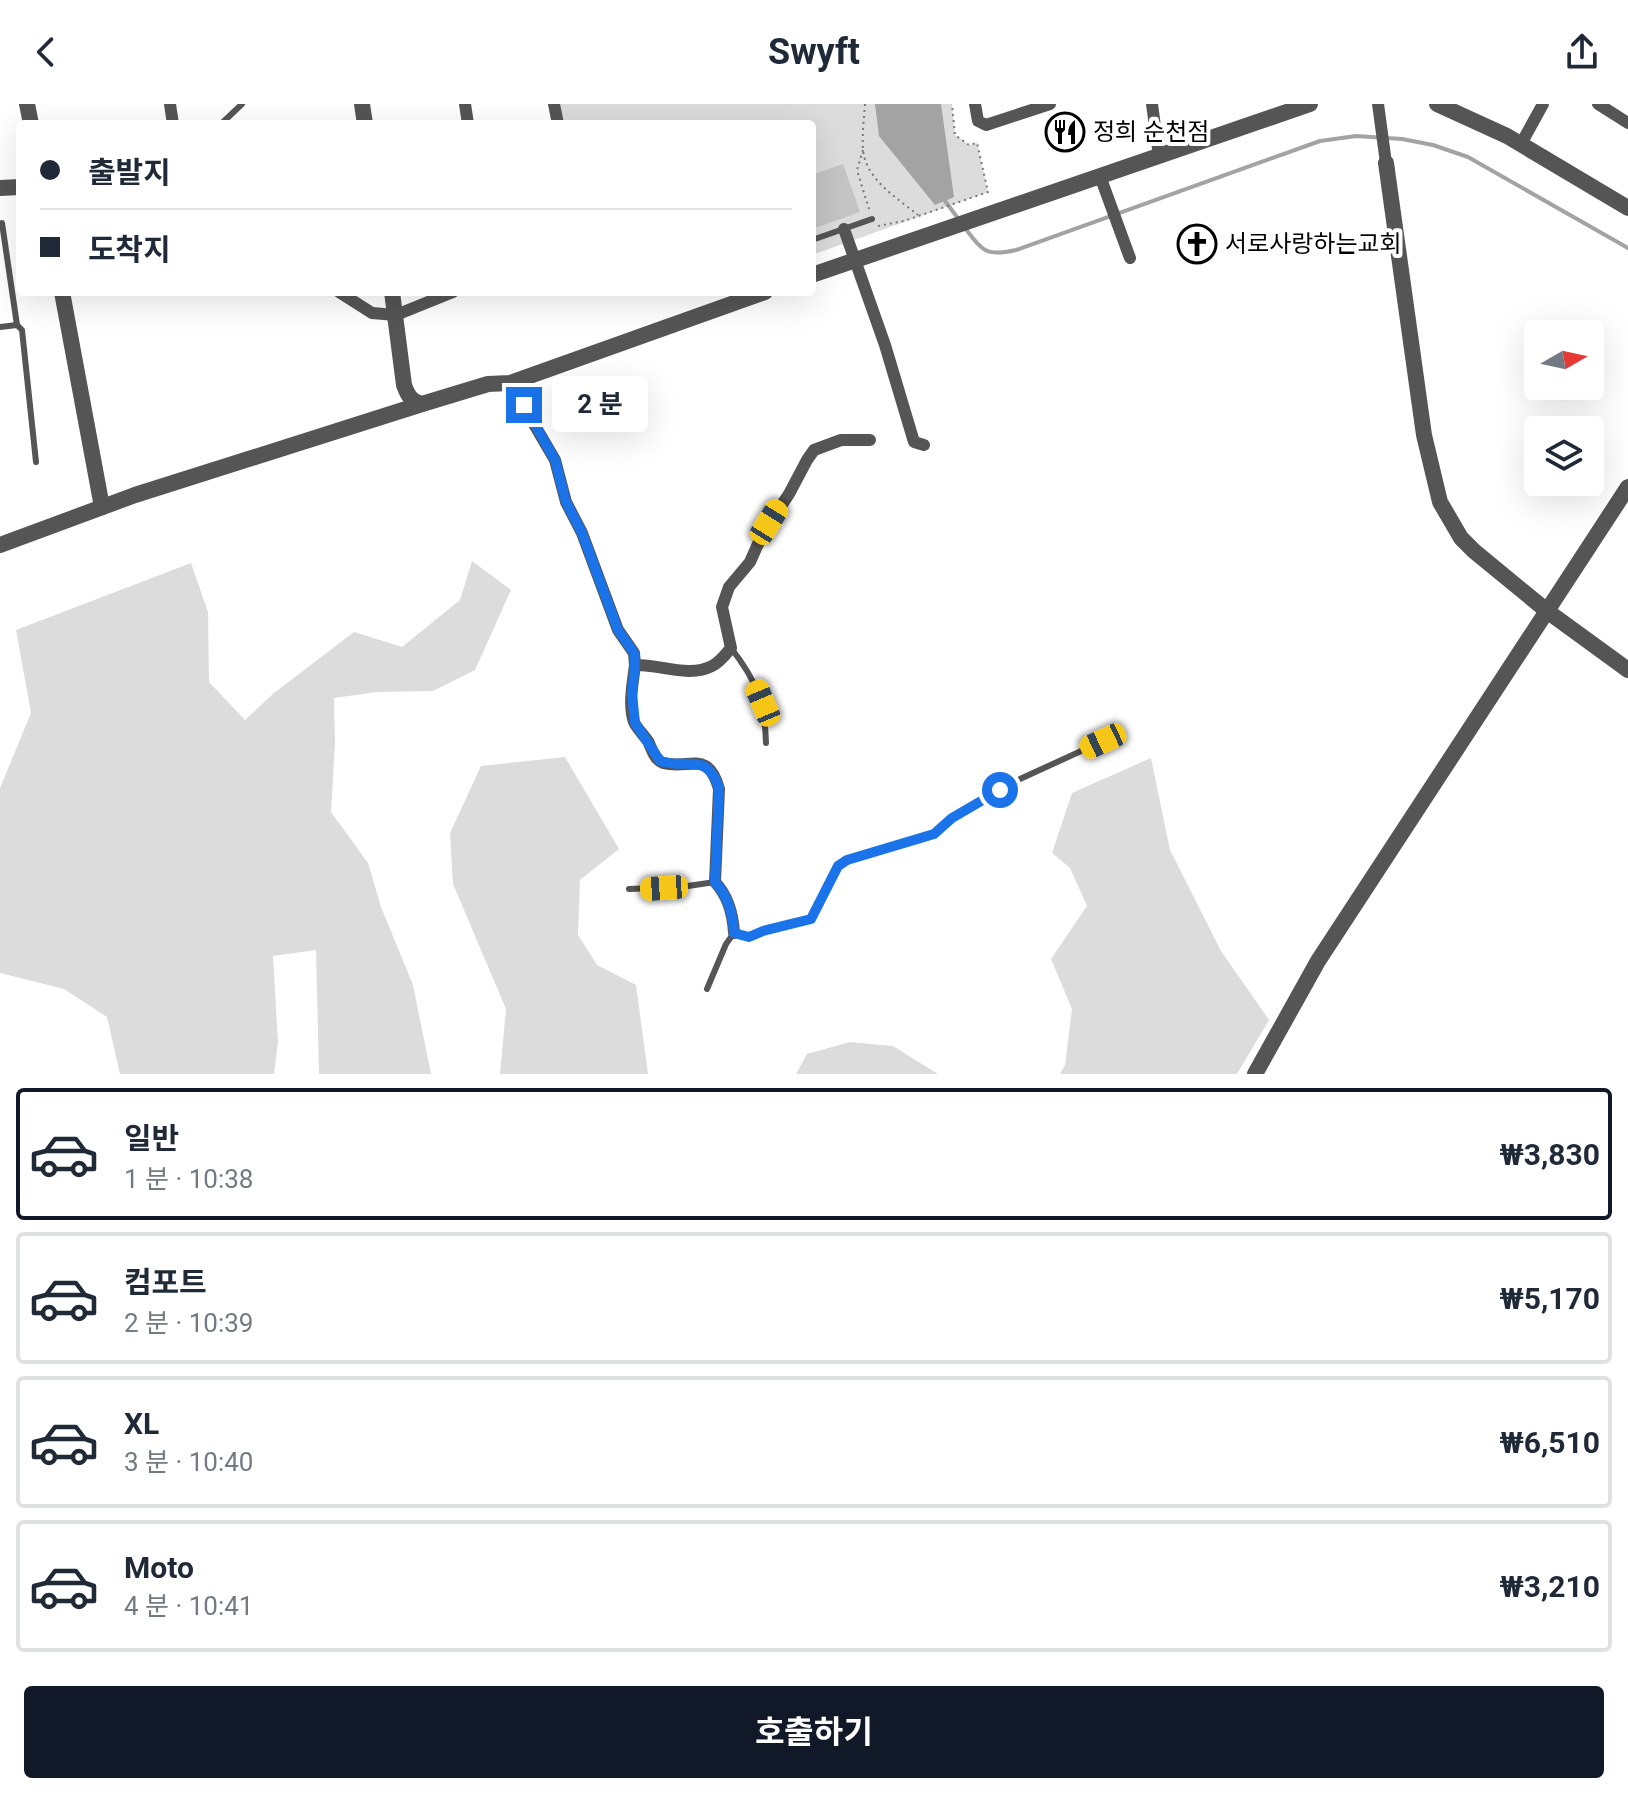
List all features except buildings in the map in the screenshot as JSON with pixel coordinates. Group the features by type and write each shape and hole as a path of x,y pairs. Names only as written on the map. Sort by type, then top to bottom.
{"street":[{"path":"975,104 976,116 983,125 1050,104"},
{"path":"1152,104 1159,156"},
{"path":"816,274 1310,104"},
{"path":"1437,104 1521,144 1628,208"},
{"path":"1521,144 1543,104"},
{"path":"1598,104 1628,123"},
{"path":"1379,105 1424,435 1440,502 1461,538 1547,611 1628,670"},
{"path":"1100,176 1130,258"},
{"path":"844,229 885,345 914,442 924,445"},
{"path":"63,296 102,507"},
{"path":"345,296 372,313 396,315 443,296"},
{"path":"393,296 404,385 414,402 422,404"},
{"path":"0,545 102,507 422,404 488,384 510,383 754,296"},
{"path":"510,383 555,460 566,502 582,533 618,630 634,653 632,694 635,723 657,759 665,763 703,765 715,775 719,789 715,882 730,907 734,933"},
{"path":"635,665 694,670 712,666 731,648 722,607 729,587 750,562 762,535 807,460 814,450 841,440 870,440"},
{"path":"1255,1074 1318,961 1628,487"}],"lane":[{"path":"225,120 242,104"},
{"path":"816,239 872,219"},
{"path":"2,223 17,325 22,330 36,462"},
{"path":"0,327 17,325"},
{"path":"731,648 750,674 763,703 766,743"},
{"path":"707,989 726,944 734,933 749,937 811,919 838,866 847,860 934,834 952,818 1010,785 1103,741"},
{"path":"629,889 715,882"}],"path":[{"path":"865,104 863,150 857,170 875,227 919,216 988,192 977,143 969,145 955,135 952,104"},
{"path":"863,150 866,162 882,186 919,216"}],"shaded area":[{"path":"559,104 952,104 955,135 969,145 977,143 988,192 816,254 816,120 561,120"},
{"path":"875,104 941,104 954,197 935,205 879,136"},
{"path":"472,561 511,590 475,670 433,691 377,692 334,698 331,812 368,863 381,907 413,985 431,1074 319,1074 316,950 273,956 278,1042 274,1074 120,1074 107,1017 64,989 0,973 0,788 31,713 16,630 191,563 208,612 209,682 245,720 274,693 354,632 402,647 460,600"},
{"path":"565,757 619,849 580,880 578,935 597,965 636,985 648,1074 500,1074 506,1009 453,884 450,833 481,766"},
{"path":"1151,758 1170,850 1221,951 1269,1020 1237,1074 1060,1074 1065,1065 1072,1009 1051,959 1087,906 1070,868 1052,853 1072,793"},
{"path":"850,1042 893,1046 938,1074 796,1074 807,1054"}],"waterway":[{"path":"965,228 986,250 997,253 1016,250 1320,141 1356,136 1402,139 1468,157 1628,248"},
{"path":"945,201 960,221"}],"place":[{"name":"정희 순천점","path":"1065,132"},
{"name":"서로사랑하는교회","path":"1197,244"}],"route":[{"path":"524,405 555,460 566,502 582,533 618,630 634,653 632,694 635,723 660,761 703,765 715,775 719,789 715,882 730,907 734,933 749,937 811,919 838,866 847,860 934,834 952,818 1000,790"}]}
